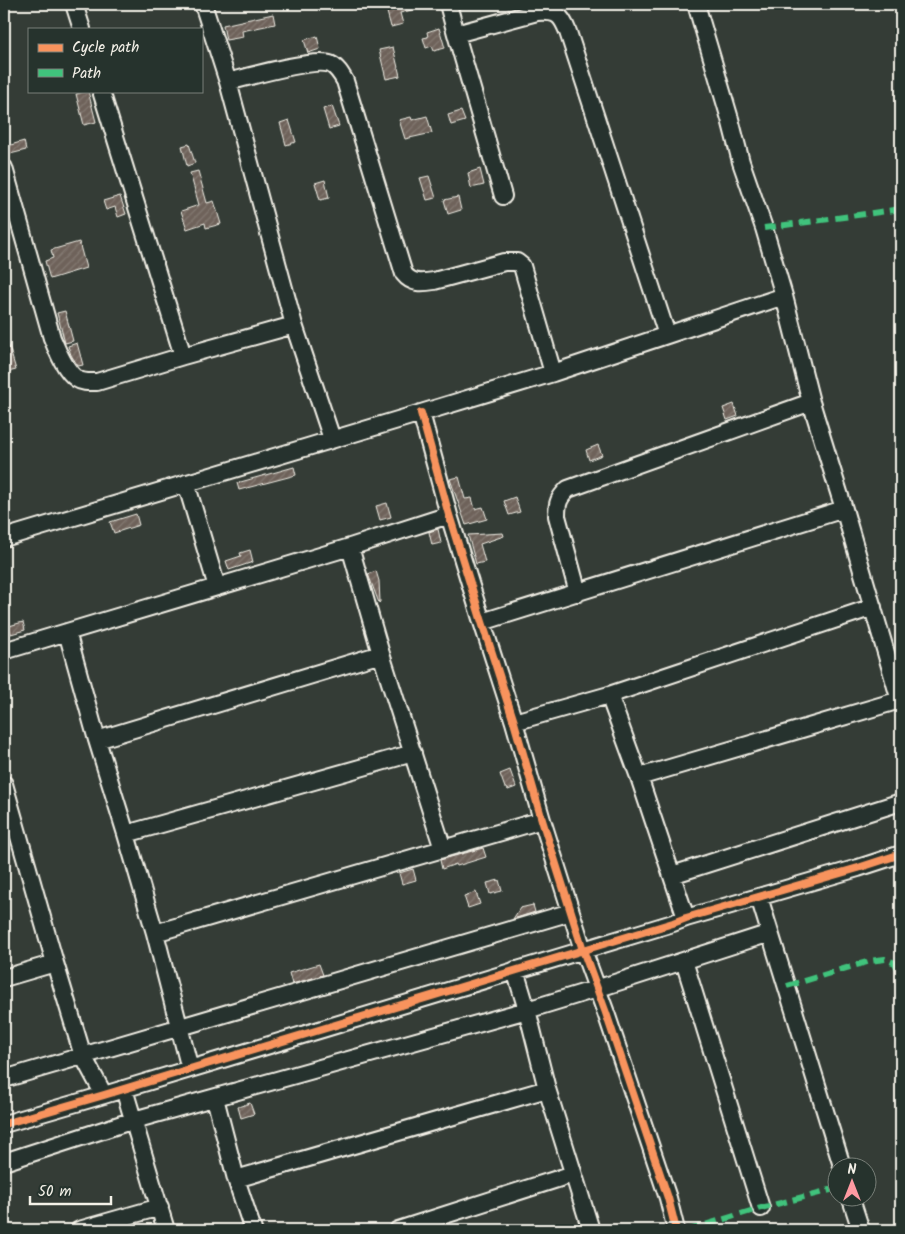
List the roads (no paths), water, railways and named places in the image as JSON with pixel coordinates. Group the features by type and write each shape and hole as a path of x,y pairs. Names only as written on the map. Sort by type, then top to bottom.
{"street":[{"path":"74,4 82,28"},
{"path":"203,4 228,82 294,325 332,439"},
{"path":"448,4 503,196"},
{"path":"639,777 901,702 812,402 784,296 764,228 741,162 696,4"},
{"path":"456,34 537,12 558,14 563,20 667,335"},
{"path":"228,82 308,64 329,63 338,69 345,81 404,274 408,279 417,282 434,281 504,262 517,262 522,266 553,373"},
{"path":"101,92 183,356"},
{"path":"4,168 50,332 59,356 70,373 77,379 83,382 97,382 294,325"},
{"path":"4,538 553,373 784,296"},
{"path":"578,593 557,516 557,504 568,488 812,402"},
{"path":"421,413 449,515 514,722 542,820 583,950 668,1198 676,1230"},
{"path":"186,483 217,587"},
{"path":"482,622 844,509"},
{"path":"4,651 350,547 449,515"},
{"path":"350,547 381,654 443,849"},
{"path":"514,722 609,695 872,607"},
{"path":"67,632 97,740 155,933 190,1069"},
{"path":"97,740 381,654"},
{"path":"609,695 639,777 686,918"},
{"path":"126,834 413,753"},
{"path":"4,784 83,1056 104,1095"},
{"path":"672,875 901,802"},
{"path":"155,933 542,820"},
{"path":"4,1124 901,854"},
{"path":"759,897 839,1156"},
{"path":"4,1079 571,912"},
{"path":"4,1162 134,1120 527,1010 770,933"},
{"path":"684,961 761,1208"},
{"path":"4,978 55,963"},
{"path":"515,970 547,1089 591,1230"},
{"path":"124,1089 166,1230"},
{"path":"236,1179 547,1089"},
{"path":"215,1098 236,1179 253,1230"},
{"path":"398,1230 574,1174"},
{"path":"853,1206 860,1230"},
{"path":"79,1230 160,1207"}]}
